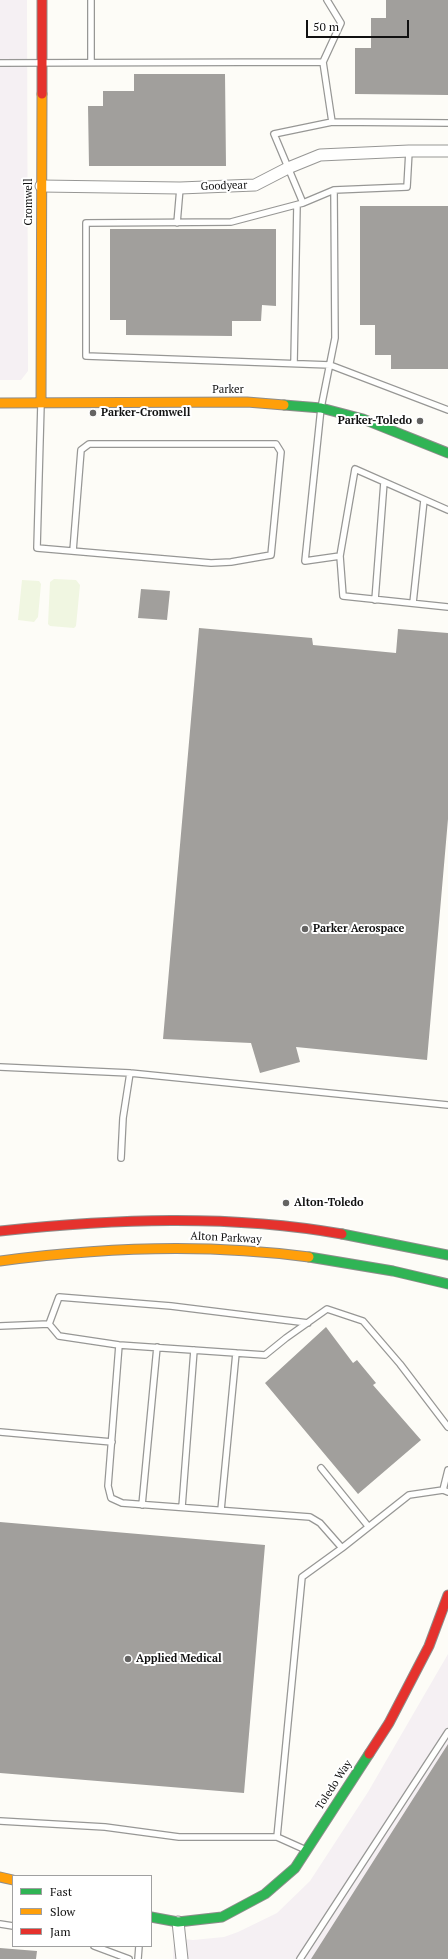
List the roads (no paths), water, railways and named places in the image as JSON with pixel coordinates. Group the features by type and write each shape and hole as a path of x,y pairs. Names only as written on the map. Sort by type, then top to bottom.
{"street":[{"name":"Cromwell","path":"41,403 42,0"},
{"name":"Goodyear","path":"41,186 180,188 255,185 288,168 320,155 448,151"},
{"name":"Parker","path":"0,403 246,402 321,408 363,420 448,453"},
{"name":"Alton Parkway","path":"0,1231 127,1220 181,1220 257,1223 316,1229 372,1238 448,1254"},
{"name":"Alton Parkway","path":"0,1260 66,1252 137,1248 223,1249 276,1252 352,1262 448,1284"},
{"name":"Toledo Way","path":"152,1917 178,1922 222,1917 265,1894 295,1868 389,1723 429,1646 447,1600"},
{"path":"0,1877 12,1880"},
{"path":"178,1922 182,1959"}],"lane":[{"path":"91,0 92,62"},
{"path":"326,0 341,23 323,62 332,122"},
{"path":"0,62 323,62"},
{"path":"303,203 274,134 332,122 448,123"},
{"path":"410,151 407,187 334,190 303,203 231,222 86,223 86,356 330,364 448,410"},
{"path":"177,223 180,188"},
{"path":"334,190 335,338 321,408 305,561 340,556"},
{"path":"294,363 296,205"},
{"path":"41,403 37,548 211,563 231,562 271,555 281,452 276,444 89,444 81,450 73,551"},
{"path":"448,510 355,469 340,556 343,596 448,607"},
{"path":"375,600 384,482"},
{"path":"413,603 424,500"},
{"path":"0,1067 130,1073 448,1106"},
{"path":"121,1158 124,1118 130,1073"},
{"path":"49,1324 59,1297 171,1306 308,1323"},
{"path":"49,1324 59,1336 119,1345 265,1355 327,1309 363,1321 400,1364 448,1427"},
{"path":"0,1326 49,1324"},
{"path":"119,1345 108,1486 111,1498 122,1503 142,1505 310,1517 320,1523 342,1548"},
{"path":"142,1505 157,1347"},
{"path":"182,1507 194,1350"},
{"path":"221,1510 236,1353"},
{"path":"0,1432 112,1442"},
{"path":"321,1468 368,1526"},
{"path":"277,1837 302,1578 409,1495 446,1491 448,1470"},
{"path":"300,1959 448,1732"},
{"path":"0,1822 106,1827 179,1837 277,1837 306,1850"},
{"path":"0,1924 12,1926"},
{"path":"97,1947 130,1959"},
{"path":"138,1959 139,1947"}],"place":[{"name":"Parker-Cromwell","path":"93,413"},
{"name":"Parker-Toledo","path":"420,421"},
{"name":"Parker Aerospace","path":"305,929"},
{"name":"Alton-Toledo","path":"286,1203"},
{"name":"Applied Medical","path":"128,1659"}]}
